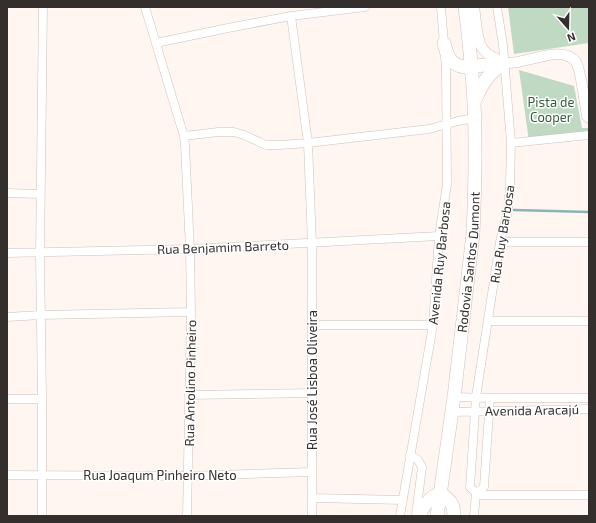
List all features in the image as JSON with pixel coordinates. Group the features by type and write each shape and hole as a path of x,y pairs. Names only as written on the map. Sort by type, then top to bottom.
{"highway":[{"name":"Rodovia Santos Dumont","path":"437,516 454,397 473,234 475,118 472,65 465,7"},
{"path":"444,43 447,54 455,64 465,67 472,65 504,63"},
{"path":"474,102 482,84 490,74 504,63"},
{"path":"419,516 425,505 435,495 440,493 449,499 452,504 454,516"}],"street":[{"path":"42,516 40,194 43,7"},
{"name":"Rua Antolino Pinheiro","path":"145,7 184,136 190,249 191,312 187,516"},
{"path":"156,43 290,16 365,7"},
{"name":"Avenida Ruy Barbosa","path":"400,516 433,325 439,236 447,184 446,69 441,7"},
{"path":"474,7 482,47 490,56 504,63 514,63 550,55 564,55 576,62 589,118"},
{"name":"Rua Ruy Barbosa","path":"476,494 470,487 474,412 500,242 508,210 510,187 511,143 504,63 497,7"},
{"name":"Rua José Lisboa Oliveira","path":"290,16 308,143 312,244 312,516"},
{"path":"184,136 230,132 244,135 266,145 272,146 429,128 475,118"},
{"path":"511,143 589,135"},
{"path":"7,193 40,194"},
{"name":"Rua Benjamim Barreto","path":"7,253 190,249 312,244 439,236"},
{"path":"500,242 589,242"},
{"path":"7,317 191,312"},
{"path":"488,321 589,321"},
{"path":"311,325 433,325"},
{"path":"189,395 312,393"},
{"name":"Avenida Aracajú","path":"454,397 589,398"},
{"path":"474,516 476,494 484,487 490,398"},
{"path":"7,399 42,399"},
{"name":"Avenida Aracajú","path":"452,412 589,409"},
{"path":"410,456 418,460 422,467 416,516"},
{"name":"Rua Joaqum Pinheiro Neto","path":"7,475 188,476 312,472"},
{"path":"476,494 589,495"},
{"path":"312,498 403,500"}],"green space":[{"path":"508,7 589,7 589,43 514,54"},
{"name":"Pista de Cooper","path":"519,70 574,86 582,128 589,128 589,133 529,141"}],"waterway":[{"path":"514,210 589,212"}]}
